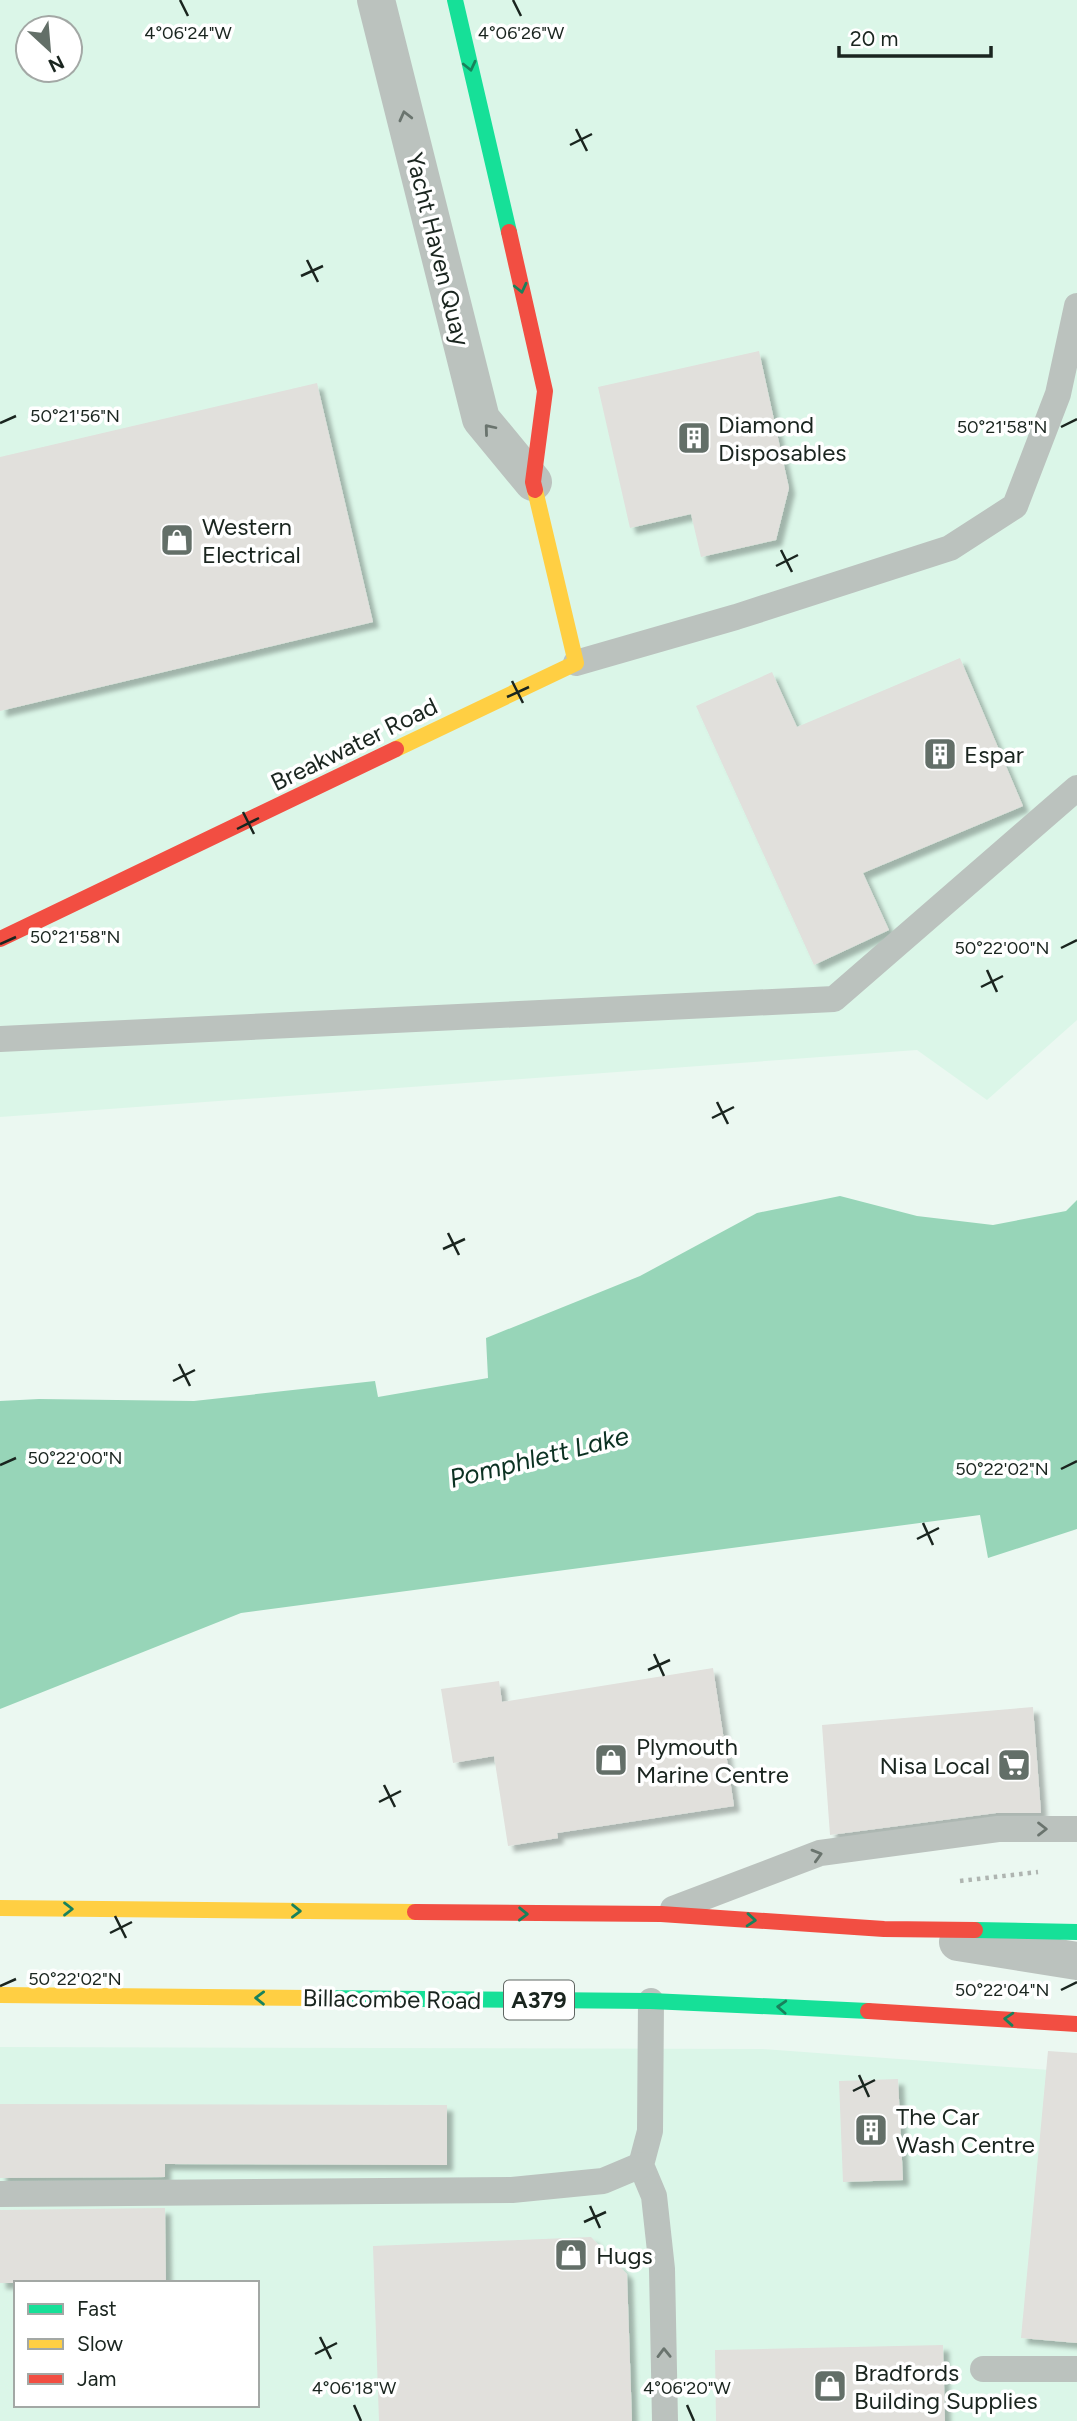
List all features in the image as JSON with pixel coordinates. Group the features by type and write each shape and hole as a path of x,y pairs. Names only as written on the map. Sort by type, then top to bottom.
{"main road":[{"name":"Yacht Haven Quay","path":"455,0 545,391 533,482 576,663"},
{"name":"Breakwater Road","path":"0,939 576,663"},
{"path":"0,1908 662,1914 884,1929 1077,1932"},
{"name":"Billacombe Road","path":"0,1995 651,2001 1077,2024"}],"street":[{"name":"Yacht Haven Quay","path":"376,0 481,419 533,482"},
{"path":"884,1929 1077,1961"}],"lane":[{"path":"576,663 736,617 950,548 1015,506 1058,394 1077,306"},
{"path":"0,1038 834,999 1077,788"},
{"path":"662,1914 820,1853 998,1829 1077,1829"},
{"path":"651,2001 650,2131 641,2165 654,2196 662,2269 665,2421"},
{"path":"0,2194 512,2190 603,2181 641,2165"},
{"path":"983,2370 1077,2369"}],"shaded area":[{"path":"0,0 1077,0 1077,1020 987,1100 917,1050 0,1117"},
{"path":"0,2047 763,2049 1077,2072 1077,2421 0,2421"}],"water":[{"name":"Pomphlett Lake","path":"840,1196 917,1216 993,1225 1066,1211 1077,1200 1077,1529 988,1558 980,1515 241,1613 0,1709 0,1401 194,1401 375,1381 378,1397 488,1378 486,1338 640,1276 757,1213"}],"building":[{"name":"Diamond Disposables","path":"759,351 789,488 776,540 701,557 691,514 630,528 598,387"},
{"name":"Western Electrical","path":"317,383 373,622 0,711 0,457"},
{"path":"960,658 1023,806 863,873 889,930 814,965 696,706 772,672 797,727"},
{"name":"Plymouth Marine Centre","path":"713,1668 734,1806 557,1833 558,1838 508,1846 494,1756 453,1763 441,1689 499,1681 502,1702"},
{"path":"1033,1707 1041,1813 996,1813 830,1835 822,1725"},
{"name":"Bradfords Building Supplies","path":"1048,2051 1077,2053 1077,2343 1021,2338"},
{"name":"The Car Wash Centre","path":"898,2079 903,2180 843,2182 839,2081"},
{"path":"0,2104 447,2105 447,2165 165,2164 165,2177 0,2178"},
{"path":"165,2208 166,2281 0,2283 0,2210"},
{"path":"591,2237 627,2274 632,2421 379,2421 373,2246"},
{"name":"Bradfords Building Supplies","path":"943,2345 945,2421 716,2421 715,2350"}],"traffic: fast":[{"path":"455,0 509,232"},
{"path":"975,1930 1077,1932"},
{"path":"312,1998 651,2001 868,2011"}],"traffic: slow":[{"path":"396,749 576,663 535,490"},
{"path":"0,1908 415,1912"},
{"path":"0,1995 312,1998"}],"traffic: jam":[{"path":"509,232 545,391 533,482 535,490"},
{"path":"0,939 396,749"},
{"path":"415,1912 661,1914 884,1929 975,1930"},
{"path":"868,2011 1077,2024"}],"place":[{"name":"Diamond Disposables","path":"694,438"},
{"name":"Western Electrical","path":"177,540"},
{"name":"Espar","path":"940,754"},
{"name":"Plymouth Marine Centre","path":"611,1760"},
{"name":"Nisa Local","path":"1014,1765"},
{"name":"The Car Wash Centre","path":"871,2130"},
{"name":"Hugs","path":"571,2255"},
{"name":"Bradfords Building Supplies","path":"830,2386"}]}
